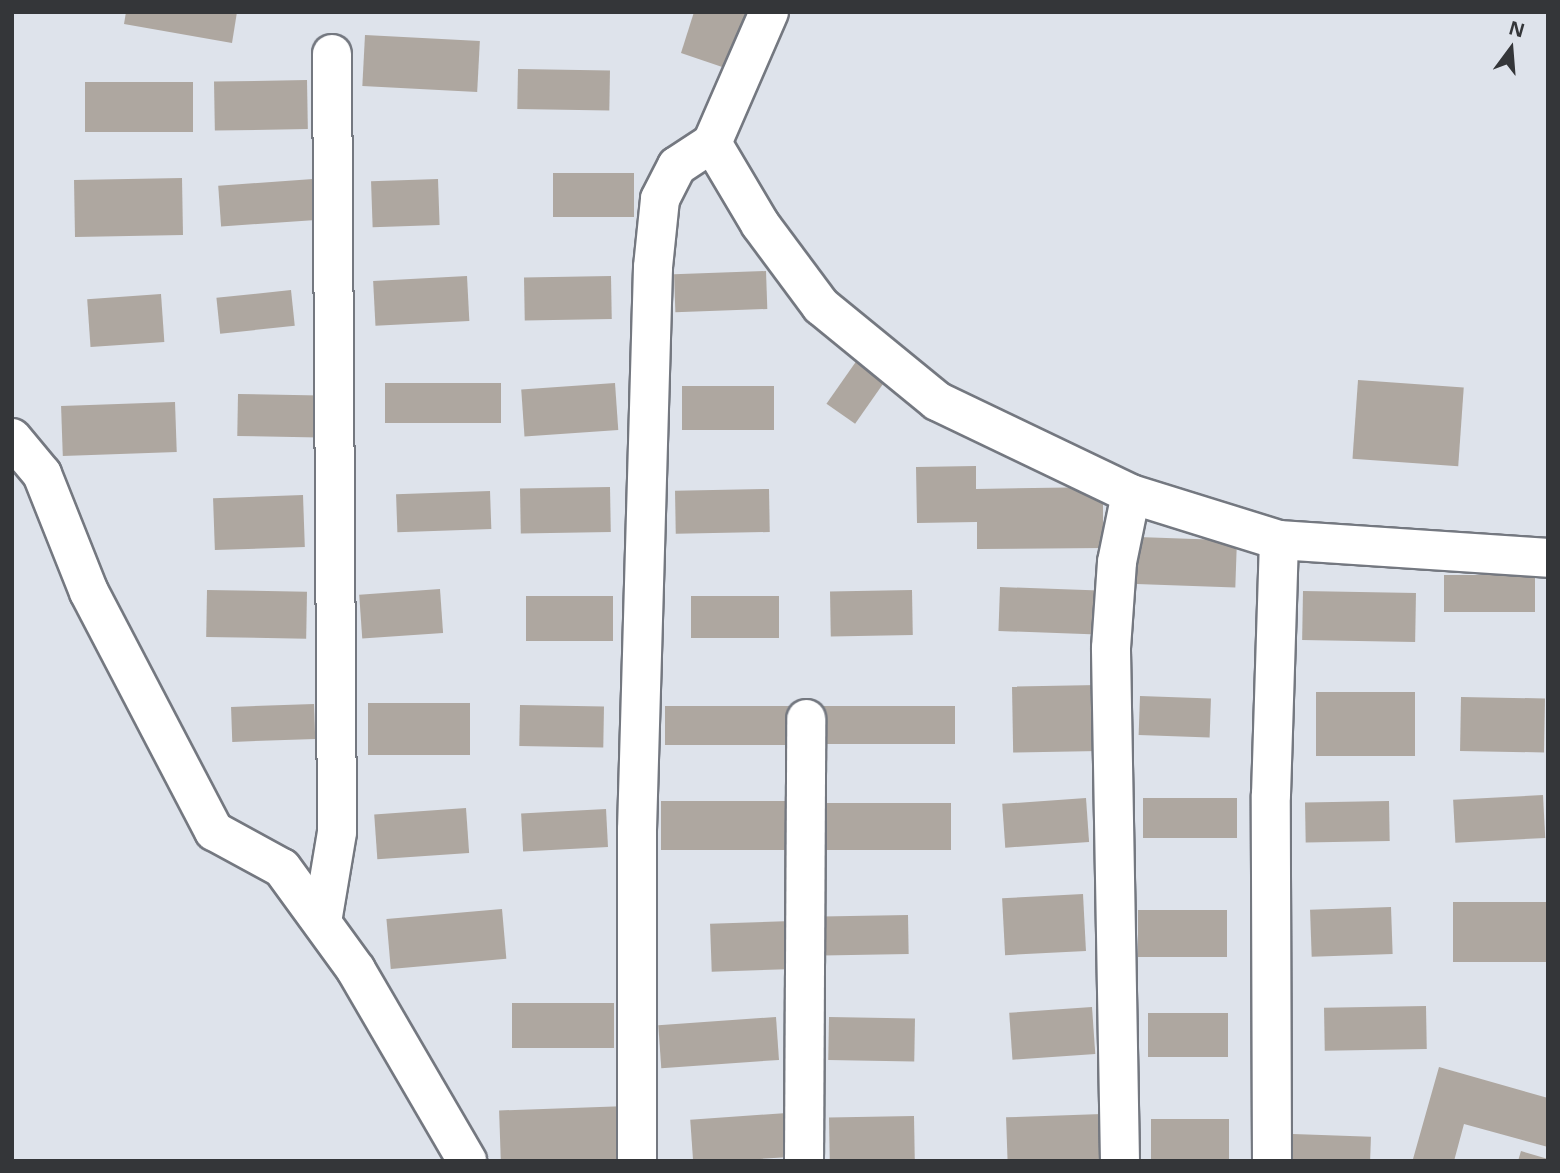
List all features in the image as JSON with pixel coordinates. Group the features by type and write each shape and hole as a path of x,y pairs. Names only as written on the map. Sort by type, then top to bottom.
{"street":[{"path":"637,1161 637,830 653,267 660,199 677,166 712,143 769,12"},
{"path":"321,922 337,832 332,54"},
{"path":"712,143 760,224 821,306 937,401 1131,495 1279,540 1548,558"},
{"path":"12,438 42,474 89,592 214,831 282,868 356,970 467,1161"},
{"path":"1120,1161 1111,648 1117,562 1131,495"},
{"path":"1272,1161 1271,794 1279,540"},
{"path":"804,1161 807,719"}],"building":[{"path":"126,12 237,12 232,43 124,24"},
{"path":"694,12 750,12 731,70 681,53"},
{"path":"365,35 480,41 477,92 362,86"},
{"path":"518,69 610,71 609,111 517,109"},
{"path":"307,80 308,129 215,131 214,82"},
{"path":"85,82 193,82 193,132 85,132"},
{"path":"553,173 634,173 634,217 553,217"},
{"path":"182,178 183,235 75,237 74,180"},
{"path":"313,179 316,220 221,227 218,186"},
{"path":"438,179 440,225 373,227 371,181"},
{"path":"766,271 767,309 675,312 674,274"},
{"path":"467,276 469,321 375,326 373,281"},
{"path":"611,276 612,319 525,321 524,278"},
{"path":"291,290 295,326 220,334 216,298"},
{"path":"161,294 164,342 91,347 87,299"},
{"path":"862,353 891,373 855,424 826,404"},
{"path":"1358,380 1464,387 1458,466 1352,459"},
{"path":"385,383 501,383 501,423 385,423"},
{"path":"615,383 618,430 525,436 521,390"},
{"path":"682,386 774,386 774,430 682,430"},
{"path":"238,394 320,395 319,437 237,436"},
{"path":"175,402 177,452 63,456 61,406"},
{"path":"976,466 976,489 1103,487 1103,548 977,549 977,522 917,523 916,467"},
{"path":"610,487 611,532 521,534 520,489"},
{"path":"769,489 770,532 676,534 675,491"},
{"path":"490,491 491,529 397,532 396,494"},
{"path":"303,495 305,547 215,550 213,498"},
{"path":"1138,537 1237,540 1235,587 1136,584"},
{"path":"1444,575 1535,575 1535,612 1444,612"},
{"path":"1000,587 1099,590 1097,634 998,631"},
{"path":"440,589 443,633 362,639 359,595"},
{"path":"207,590 307,592 306,639 206,637"},
{"path":"912,590 913,635 831,636 830,591"},
{"path":"1303,591 1416,593 1415,642 1302,640"},
{"path":"526,596 613,596 613,641 526,641"},
{"path":"691,596 779,596 779,638 691,638"},
{"path":"1098,685 1099,751 1013,752 1012,687"},
{"path":"1316,692 1415,692 1415,756 1316,756"},
{"path":"1140,696 1211,698 1210,737 1139,735"},
{"path":"1461,697 1545,698 1544,752 1460,751"},
{"path":"368,703 470,703 470,755 368,755"},
{"path":"314,704 315,739 232,742 231,707"},
{"path":"520,705 604,706 603,747 519,746"},
{"path":"665,706 793,706 793,745 665,745"},
{"path":"821,706 955,706 955,744 821,744"},
{"path":"1543,795 1545,838 1455,843 1453,800"},
{"path":"1086,798 1089,842 1005,848 1002,804"},
{"path":"1143,798 1237,798 1237,838 1143,838"},
{"path":"661,801 795,801 795,850 661,850"},
{"path":"1389,801 1390,841 1306,842 1305,802"},
{"path":"820,803 951,803 951,850 820,850"},
{"path":"466,808 469,853 377,859 374,814"},
{"path":"606,809 608,847 523,851 521,813"},
{"path":"1083,894 1086,951 1005,955 1002,898"},
{"path":"1453,902 1548,902 1548,962 1453,962"},
{"path":"1391,907 1393,954 1312,957 1310,910"},
{"path":"502,909 506,959 391,969 386,919"},
{"path":"1138,910 1227,910 1227,957 1138,957"},
{"path":"908,915 909,954 823,955 822,917"},
{"path":"792,921 794,969 712,972 710,924"},
{"path":"512,1003 614,1003 614,1048 512,1048"},
{"path":"1426,1006 1427,1049 1325,1051 1324,1008"},
{"path":"1092,1007 1095,1054 1012,1060 1009,1013"},
{"path":"1148,1013 1228,1013 1228,1057 1148,1057"},
{"path":"776,1017 779,1060 661,1068 658,1025"},
{"path":"829,1017 915,1019 914,1061 828,1060"},
{"path":"1439,1067 1548,1098 1548,1147 1464,1124 1454,1161 1413,1159"},
{"path":"628,1106 630,1161 501,1161 499,1111"},
{"path":"787,1113 790,1157 693,1161 690,1120"},
{"path":"1102,1114 1104,1161 1008,1161 1006,1117"},
{"path":"914,1116 915,1161 830,1161 829,1117"},
{"path":"1151,1119 1229,1119 1229,1161 1151,1161"},
{"path":"1293,1134 1371,1137 1370,1161 1292,1161"},
{"path":"1521,1151 1548,1159 1548,1161 1518,1161"}]}
